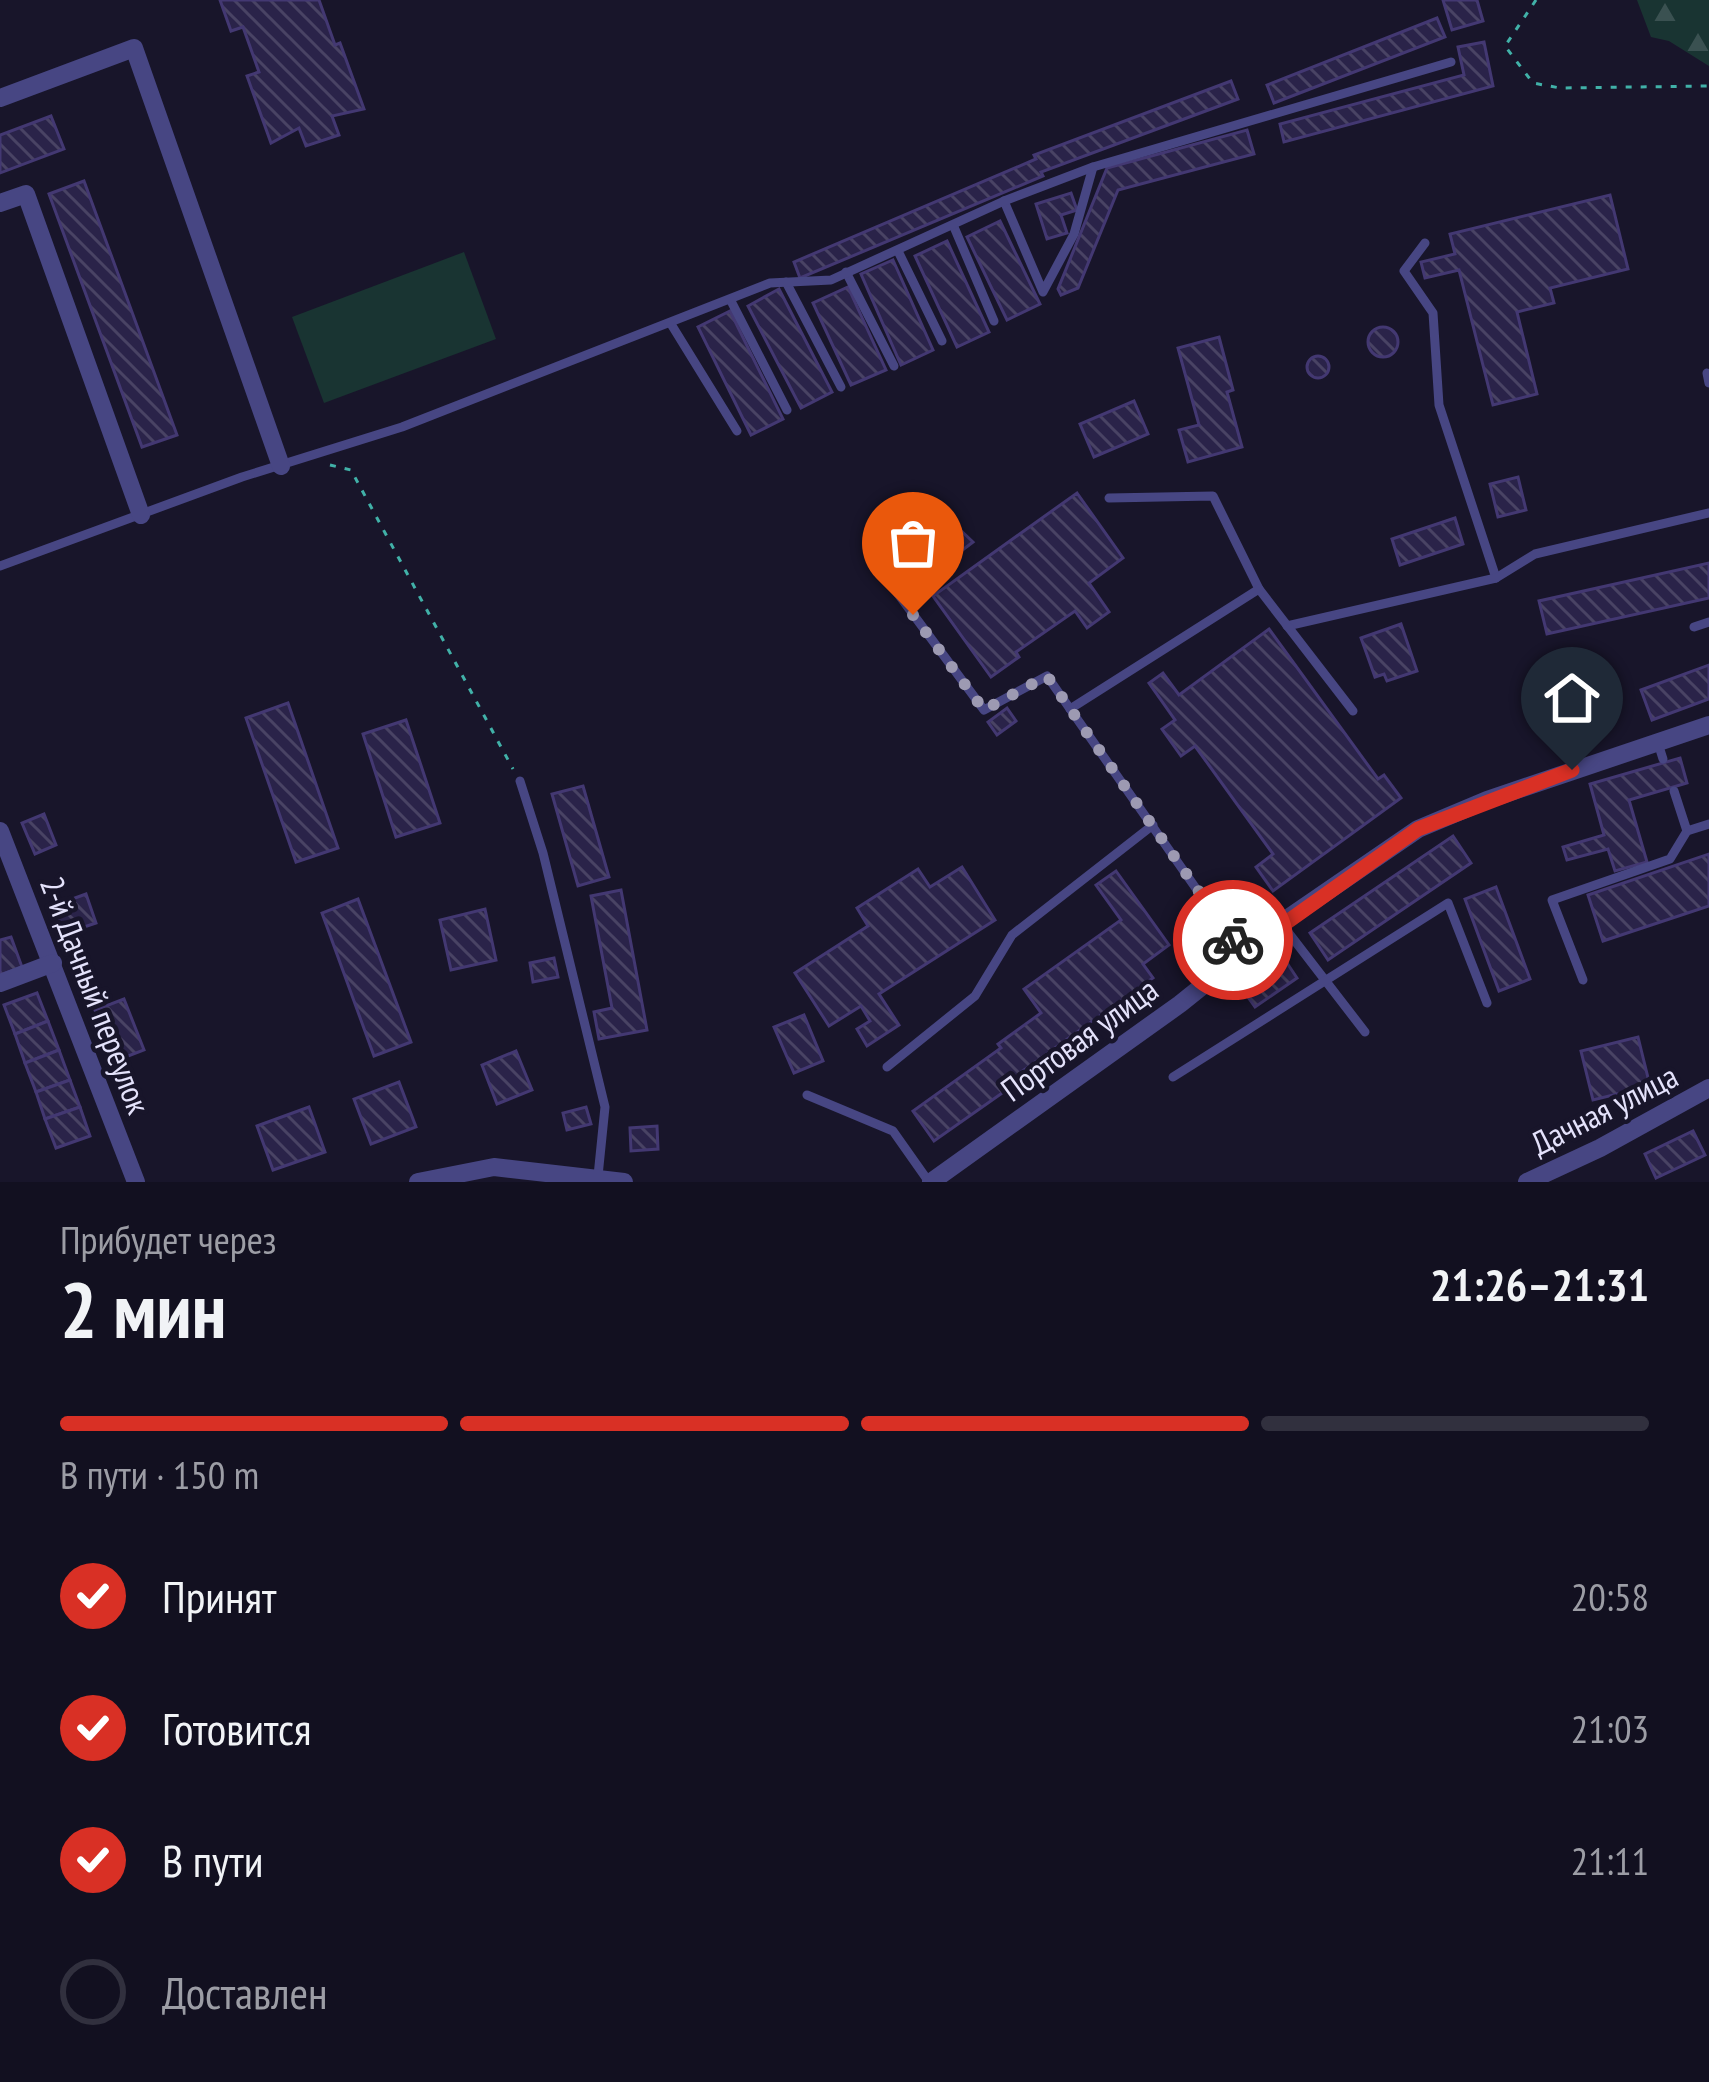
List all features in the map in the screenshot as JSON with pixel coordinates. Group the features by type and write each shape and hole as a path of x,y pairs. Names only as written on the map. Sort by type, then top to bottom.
{"street":[{"path":"0,96 134,48 281,466"},
{"path":"0,203 26,194 141,515"},
{"name":"Портовая улица","path":"930,1182 1180,1004 1281,923 1418,829 1487,800 1660,749 1709,725"},
{"name":"2-й Дачный переулок","path":"0,831 136,1182"},
{"path":"0,983 53,963"},
{"name":"Дачная улица","path":"1527,1182 1709,1088"},
{"path":"418,1182 494,1167 624,1182"}],"lane":[{"path":"0,566 402,428 770,283 831,280 1004,201 1093,167 1451,62"},
{"path":"1004,201 1042,292 1074,234 1093,167"},
{"path":"954,227 994,321"},
{"path":"1425,243 1405,271 1433,313 1439,405 1496,578"},
{"path":"898,250 942,341"},
{"path":"846,272 894,366"},
{"path":"786,282 841,387"},
{"path":"731,301 787,410"},
{"path":"671,324 737,431"},
{"path":"1109,498 1214,496 1259,589 1354,711"},
{"path":"1287,626 1496,578 1535,554 1709,512"},
{"path":"913,566 890,584 984,710 1047,676 1242,954"},
{"path":"1070,710 1259,589"},
{"path":"1694,627 1709,622"},
{"path":"520,781 543,853 605,1108 598,1176"},
{"path":"1674,791 1687,831"},
{"path":"1583,980 1552,900 1670,859 1687,831 1709,824"},
{"path":"887,1066 975,996 1012,935 1153,825"},
{"path":"1173,1077 1448,902 1487,1003"},
{"path":"1281,923 1365,1032"},
{"path":"808,1095 893,1131 930,1182"}],"path":[{"path":"1536,0 1505,46 1533,83 1560,88 1709,86"},
{"path":"303,460 351,470 520,781"}],"green space":[{"path":"1637,0 1709,0 1709,66 1669,41 1651,37"},
{"path":"464,252 496,339 324,403 292,317"}],"building":[{"path":"220,0 319,0 364,109 332,116 339,135 306,146 299,128 271,143 247,76 259,72 243,27 231,31"},
{"path":"1443,0 1477,0 1483,21 1452,30"},
{"path":"1437,18 1445,37 1274,103 1267,85"},
{"path":"1484,42 1493,86 1284,142 1280,124 1464,75 1458,47"},
{"path":"1231,81 1238,99 1041,172 1043,176 800,278 794,262 1036,159 1034,155"},
{"path":"51,116 64,149 0,173 0,135"},
{"path":"1247,130 1254,154 1118,190 1078,288 1061,295 1058,289 1107,168"},
{"path":"84,181 177,435 142,447 49,194"},
{"path":"1071,193 1077,210 1061,215 1067,233 1047,239 1036,204"},
{"path":"1610,195 1628,269 1550,288 1554,303 1517,312 1537,394 1493,405 1459,270 1425,278 1421,262 1455,254 1450,234"},
{"path":"1000,221 1040,304 1007,320 967,237"},
{"path":"947,241 989,332 957,347 915,256"},
{"path":"893,260 933,350 901,365 861,274"},
{"path":"848,287 886,370 851,385 813,303"},
{"path":"779,289 832,392 801,408 748,306"},
{"path":"730,311 783,419 751,435 698,327"},
{"path":"1383,327 1394,331 1398,342 1394,353 1383,357 1372,353 1368,342 1372,331"},
{"path":"1219,337 1242,447 1188,462 1179,430 1199,425 1178,348"},
{"path":"1318,356 1329,367 1318,378 1307,367"},
{"path":"1134,401 1148,434 1094,457 1080,424"},
{"path":"1518,477 1526,510 1498,517 1490,484"},
{"path":"1077,493 1123,558 1089,583 1109,612 1087,628 1075,611 1016,652 1019,657 991,677 933,596"},
{"path":"1455,518 1463,544 1400,565 1392,539"},
{"path":"952,522 973,542 935,571 917,548"},
{"path":"1709,563 1709,598 1547,634 1539,601"},
{"path":"1401,624 1417,671 1387,681 1384,674 1375,677 1361,638"},
{"path":"1269,629 1378,779 1384,775 1401,798 1273,891 1256,867 1273,854 1195,746 1181,756 1162,729 1175,720 1149,683 1163,673 1179,695"},
{"path":"1709,665 1709,699 1652,720 1641,690"},
{"path":"288,703 338,848 296,862 246,718"},
{"path":"1007,708 1016,721 997,735 988,722"},
{"path":"406,720 440,823 396,837 363,734"},
{"path":"1680,758 1687,783 1629,800 1647,862 1615,871 1608,849 1567,860 1563,847 1604,835 1590,784"},
{"path":"583,786 609,877 578,886 552,794"},
{"path":"44,814 56,845 35,854 22,823"},
{"path":"1453,836 1471,863 1328,960 1310,933"},
{"path":"1709,854 1709,906 1603,941 1588,895"},
{"path":"962,867 995,920 879,994 899,1025 867,1046 857,1029 870,1021 861,1006 829,1026 795,973 868,926 857,908 918,869 930,887"},
{"path":"1116,871 1169,945 1143,964 1153,978 934,1141 913,1111 1041,1013 1024,989 1121,920 1096,885"},
{"path":"1496,887 1530,979 1499,991 1465,899"},
{"path":"621,890 647,1030 599,1039 594,1012 612,1008 591,896"},
{"path":"86,894 96,923 63,934 53,906"},
{"path":"358,899 411,1042 374,1056 322,913"},
{"path":"485,909 496,960 451,970 440,920"},
{"path":"11,937 22,967 0,975 0,940"},
{"path":"1283,957 1297,978 1255,1007 1240,986"},
{"path":"554,958 558,977 533,982 530,963"},
{"path":"37,993 48,1021 15,1034 4,1005"},
{"path":"124,999 144,1050 115,1061 95,1010"},
{"path":"804,1015 823,1061 794,1073 774,1027"},
{"path":"48,1021 59,1050 25,1063 15,1034"},
{"path":"1638,1037 1650,1086 1593,1100 1581,1051"},
{"path":"59,1050 70,1080 36,1092 25,1063"},
{"path":"516,1051 532,1090 497,1104 482,1065"},
{"path":"70,1080 80,1107 45,1119 36,1092"},
{"path":"399,1082 416,1127 371,1144 354,1099"},
{"path":"80,1107 90,1136 56,1148 45,1119"},
{"path":"309,1107 325,1152 273,1170 257,1126"},
{"path":"586,1107 591,1124 567,1130 563,1113"},
{"path":"657,1126 658,1149 631,1151 630,1128"},
{"path":"1693,1131 1705,1155 1656,1178 1645,1154"}],"way so far":[{"path":"913,615 984,710 1047,676 1233,940"}],"route":[{"path":"1233,940 1242,954 1418,829 1572,770"}]}
